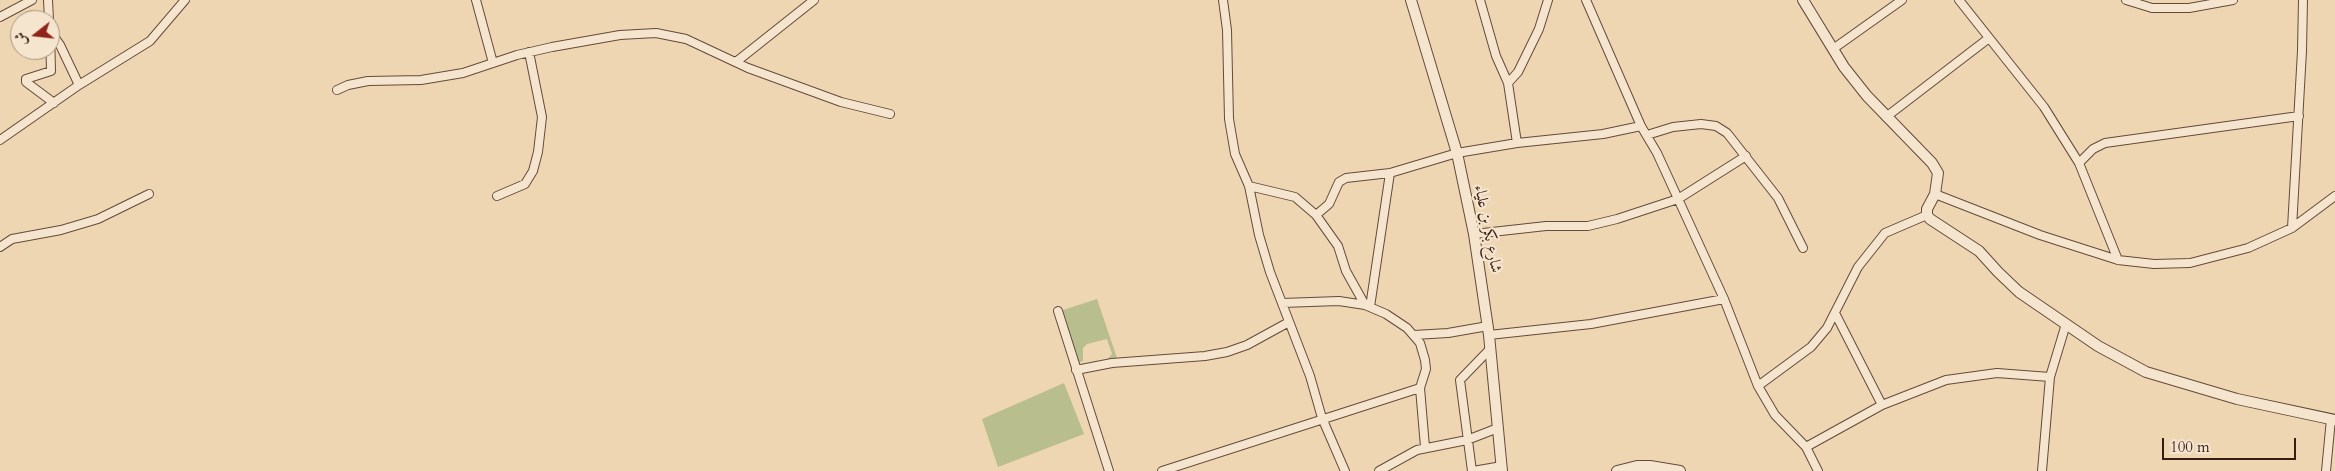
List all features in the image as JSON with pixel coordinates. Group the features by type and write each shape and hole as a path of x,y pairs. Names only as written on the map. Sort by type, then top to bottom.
{"street":[{"path":"0,17 32,0"},
{"path":"0,140 79,85 150,41 185,0"},
{"path":"476,0 493,63"},
{"path":"736,62 814,0"},
{"path":"1223,0 1227,30 1229,119 1235,154 1249,186 1259,235 1282,303 1310,376 1322,418 1345,471"},
{"name":"شارع بكر بن علياء","path":"1411,0 1457,153 1474,234 1489,330 1502,468"},
{"path":"1480,0 1496,56 1508,83 1517,144"},
{"path":"1508,83 1518,72 1539,29 1548,0"},
{"path":"1586,0 1641,126 1678,199 1724,299 1758,386 1775,415 1806,447 1818,471"},
{"path":"1803,0 1833,49 1866,96 1932,163 1938,173 1935,194 1929,203 1927,215"},
{"path":"1833,49 1902,0"},
{"path":"1958,0 2044,107 2079,163 2118,260"},
{"path":"2126,0 2152,8 2190,8 2233,0"},
{"path":"2292,228 2299,116 2303,0"},
{"path":"337,90 348,85 368,81 421,80 444,76 528,52 620,35 656,34 686,39 736,62 840,102 890,114"},
{"path":"1886,117 1989,38"},
{"path":"60,45 79,85"},
{"path":"497,196 526,184 533,170 539,147 541,106 528,52"},
{"path":"50,60 50,72 26,79 26,82 54,102"},
{"path":"2079,163 2093,149 2105,143 2299,116"},
{"path":"1647,135 1672,127 1701,124 1716,126 1727,133 1778,198 1803,248"},
{"path":"1316,215 1329,204 1337,185 1343,179 1369,174 1390,173 1457,153 1603,134 1641,126"},
{"path":"1474,234 1546,226 1588,226 1678,199 1746,156"},
{"path":"1367,306 1390,173"},
{"path":"1249,186 1295,197 1316,215 1335,240 1346,271 1367,306"},
{"path":"0,247 12,239 61,230 98,219 149,194"},
{"path":"1935,194 2040,235 2118,260 2154,264 2190,263 2248,248 2292,228 2335,196"},
{"path":"1758,386 1811,347 1827,328 1858,267 1885,233 1927,215"},
{"path":"1927,215 1934,223 1979,251 2008,282 2066,324 2098,346 2146,372 2237,399 2333,420 2326,471"},
{"path":"1414,335 1591,324 1724,299"},
{"path":"1282,303 1339,301 1367,306 1386,314 1414,335 1420,343 1426,369 1420,388 1425,447"},
{"path":"1058,311 1109,471"},
{"path":"1835,313 1882,405"},
{"path":"1076,370 1112,363 1205,356 1226,352 1247,345 1289,322"},
{"path":"2042,471 2050,377 2066,324"},
{"path":"1490,349 1460,380 1472,471 1502,468"},
{"path":"1806,447 1882,405 1946,380 1997,373 2050,377"},
{"path":"1162,471 1420,388"},
{"path":"1379,471 1425,447 1467,440 1498,428"},
{"path":"1617,471 1637,466 1650,466 1680,471"}],"green space":[{"path":"1097,299 1117,358 1105,362 1112,354 1107,339 1087,344 1083,348 1083,361 1077,363 1060,311"},
{"path":"1064,383 1084,434 998,467 982,419"}]}
